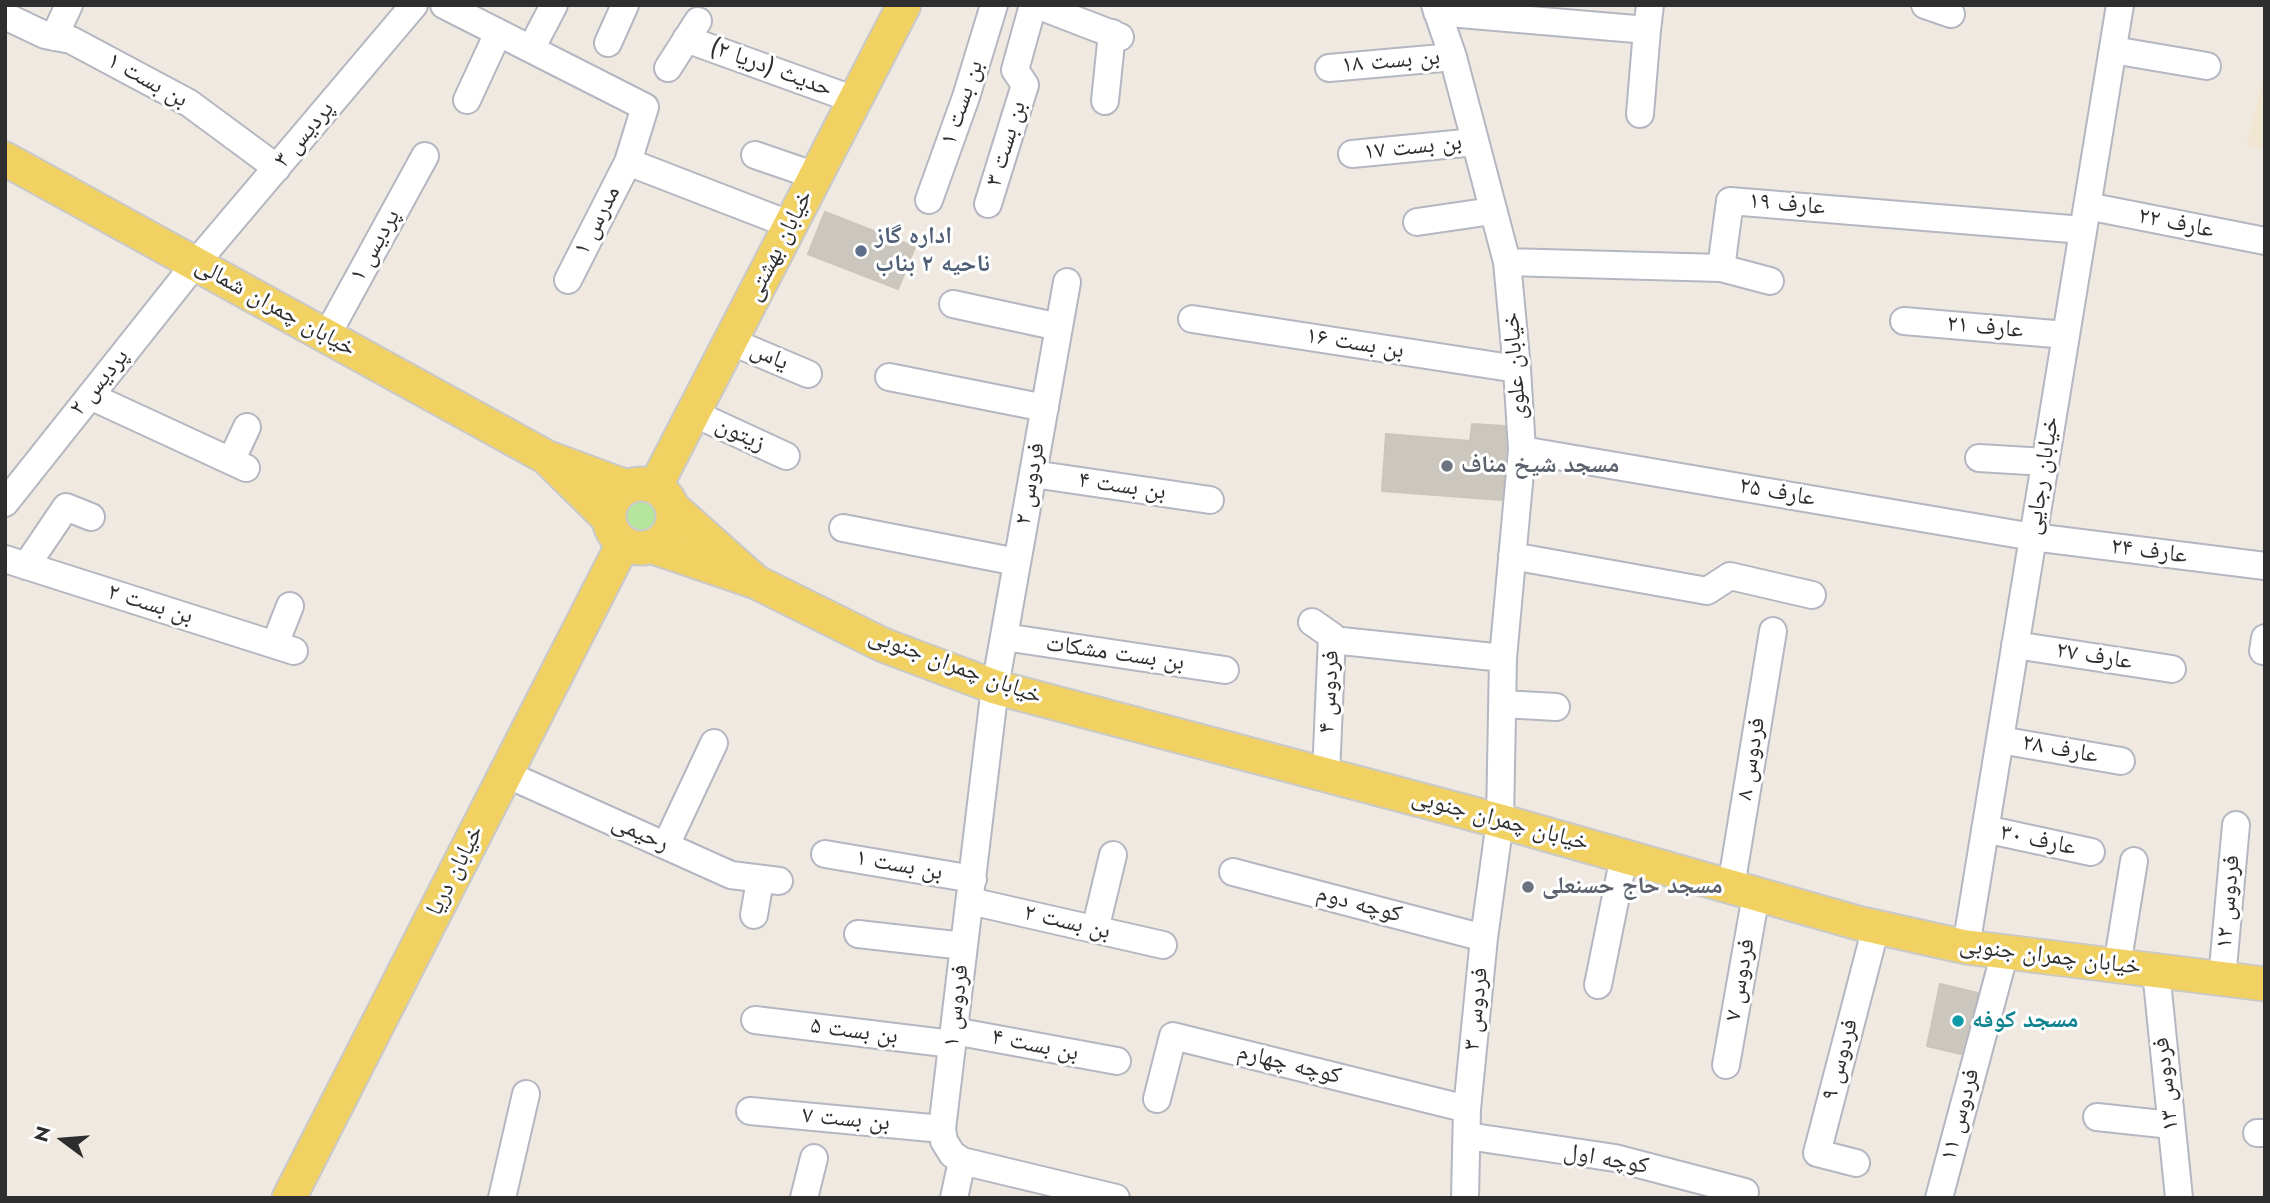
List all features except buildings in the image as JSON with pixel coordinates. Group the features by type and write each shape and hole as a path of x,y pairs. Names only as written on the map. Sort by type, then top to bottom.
{"main road":[{"name":"خیابان بهشتی","path":"652,493 904,5"},
{"name":"خیابان چمران شمالی","path":"5,159 546,457 652,493"},
{"name":"خیابان چمران شمالی","path":"546,457 628,536"},
{"path":"652,493 674,516 669,534 628,536 613,500 652,493"},
{"name":"خیابان چمران جنوبی","path":"652,493 756,582"},
{"name":"خیابان چمران جنوبی","path":"628,536 756,582 883,645 995,687 1500,821 1876,928 1966,947 2265,984"},
{"name":"خیابان دریا","path":"289,1198 628,536"}],"street":[{"path":"54,37 69,5"},
{"name":"پردیس ۳","path":"195,264 414,5"},
{"path":"444,5 531,49 554,5"},
{"path":"608,43 625,5"},
{"name":"بن بست ۱","path":"929,200 966,97 994,5"},
{"path":"1925,5 1951,14"},
{"name":"خیابان رجایی","path":"1966,947 2120,5"},
{"path":"1041,6 1116,35 1105,101"},
{"name":"بن بست ۳","path":"988,204 1025,85 1015,70 1041,6"},
{"path":"1436,9 1648,18 1640,114"},
{"name":"خیابان علوی","path":"1436,9 1453,57 1507,262 1517,369 1522,450 1503,658 1500,821"},
{"name":"بن بست ۱","path":"5,16 45,35 71,40 189,103 277,168"},
{"name":"حدیث (دریا ۲)","path":"668,68 692,30 855,100"},
{"path":"467,100 498,33"},
{"name":"مدرس ۱","path":"531,49 645,107 628,162 568,280"},
{"path":"2113,50 2207,66"},
{"name":"بن بست ۱۸","path":"1329,68 1453,57"},
{"name":"بن بست ۱۷","path":"1352,154 1475,142"},
{"path":"755,155 816,176"},
{"name":"پردیس ۱","path":"326,337 425,156"},
{"path":"628,162 791,225"},
{"name":"عارف ۱۹","path":"1721,268 1730,201 2085,218"},
{"path":"1417,222 1492,211"},
{"name":"عارف ۲۲","path":"2085,218 2265,241"},
{"path":"1507,262 1721,268 1770,281"},
{"name":"پردیس ۲","path":"5,503 195,264"},
{"name":"فردوس ۲","path":"995,687 1067,282"},
{"path":"953,304 1059,327"},
{"name":"بن بست ۱۶","path":"1192,319 1517,369"},
{"name":"عارف ۲۱","path":"1904,321 2066,335"},
{"name":"یاس","path":"730,341 808,374"},
{"path":"889,377 1045,408"},
{"path":"90,396 238,465 247,427"},
{"name":"زیتون","path":"693,413 786,456"},
{"name":"عارف ۲۵","path":"1522,450 2033,537"},
{"path":"1979,458 2045,462"},
{"name":"بن بست ۴","path":"1033,474 1210,500"},
{"path":"16,563 66,507 91,517"},
{"path":"843,528 1017,562"},
{"name":"عارف ۲۴","path":"2033,537 2265,566"},
{"path":"1512,556 1707,591 1730,576 1812,595"},
{"name":"بن بست ۲","path":"16,563 285,648 290,606"},
{"name":"فردوس ۴","path":"1312,622 1332,636 1326,774"},
{"name":"فردوس ۸","path":"1743,891 1773,631"},
{"name":"بن بست مشکات","path":"1004,637 1225,670"},
{"path":"2265,638 2265,651"},
{"path":"1332,640 1503,658"},
{"name":"عارف ۲۷","path":"2015,645 2172,669"},
{"name":"فردوس ۱","path":"942,1129 995,687"},
{"path":"1503,704 1556,707"},
{"name":"عارف ۲۸","path":"2000,740 2121,761"},
{"path":"666,845 714,743"},
{"name":"رحیمی","path":"506,774 731,875 769,880 754,915"},
{"name":"فردوس ۳","path":"1465,1198 1467,1109 1500,821"},
{"name":"فردوس ۱۲","path":"2222,979 2236,825"},
{"name":"عارف ۳۰","path":"1985,830 2091,852"},
{"name":"بن بست ۱","path":"825,854 971,890"},
{"path":"1095,930 1113,855"},
{"path":"1598,985 1624,856"},
{"path":"2117,966 2134,861"},
{"name":"کوچه دوم","path":"1233,872 1485,938"},
{"name":"بن بست ۲","path":"971,890 1095,930 1163,945"},
{"name":"فردوس ۷","path":"1726,1065 1743,891"},
{"name":"فردوس ۹","path":"1856,1163 1817,1153 1876,928"},
{"path":"858,934 964,946"},
{"name":"فردوس ۱۱","path":"1939,1198 2005,952"},
{"name":"فردوس ۱۳","path":"2156,971 2179,1198"},
{"name":"بن بست ۵","path":"755,1020 953,1037"},
{"name":"کوچه چهارم","path":"1157,1098 1173,1036 1467,1109"},
{"name":"بن بست ۴","path":"953,1037 1117,1061"},
{"path":"502,1198 526,1094"},
{"name":"بن بست ۷","path":"750,1111 942,1129"},
{"path":"2097,1116 2171,1125"},
{"path":"942,1129 944,1141 952,1154 962,1161 1116,1198"},
{"name":"کوچه اول","path":"1467,1136 1615,1158 1745,1192"},
{"path":"804,1198 814,1158"},
{"path":"954,1198 962,1161"}],"shaded area":[{"path":"2265,71 2265,150 2246,145"}],"green space":[{"path":"641,500 652,504 656,515 652,526 641,530 630,526 626,515 630,504"}],"place":[{"name":"اداره گاز ناحیه ۲ بناب","path":"861,251"},
{"name":"مسجد شیخ مناف","path":"1447,466"},
{"name":"مسجد حاج حسنعلی","path":"1528,887"},
{"name":"مسجد کوفه","path":"1958,1021"}]}
